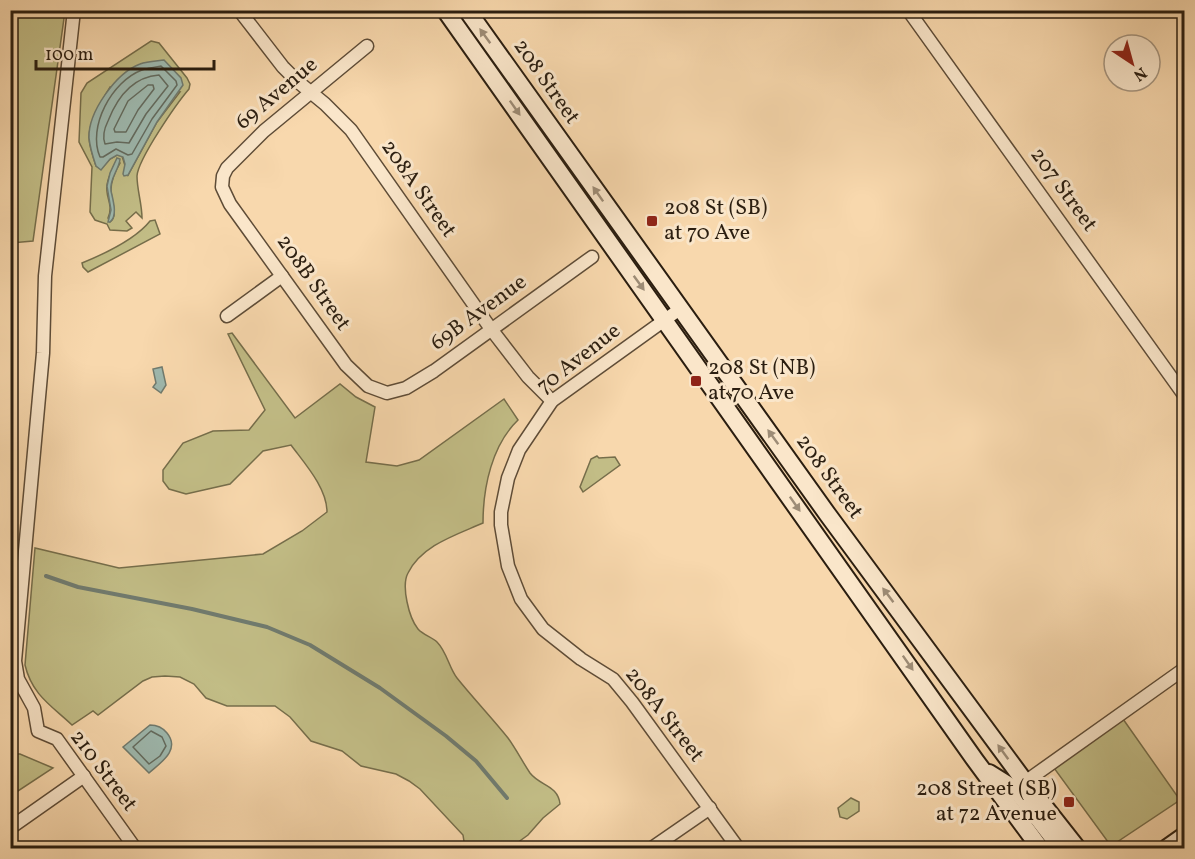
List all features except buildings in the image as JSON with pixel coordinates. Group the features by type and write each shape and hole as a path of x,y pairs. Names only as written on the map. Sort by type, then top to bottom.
{"main road":[{"name":"208 Street","path":"445,10 975,760 1041,849"},
{"name":"208 Street","path":"467,10 828,515 1077,849"},
{"path":"975,760 990,774 1020,795 1061,849"},
{"path":"1167,849 1185,836"}],"street":[{"name":"210 Street","path":"74,10 45,276 43,353 15,661 18,679 34,708 38,731 57,739 135,849"},
{"name":"208A Street","path":"240,10 283,67 351,130 491,329 528,377 552,401"},
{"name":"207 Street","path":"908,10 1185,395"},
{"name":"69 Avenue","path":"222,182 225,172 246,147 367,46"},
{"name":"208B Street","path":"222,182 226,197 346,365 368,386 387,393"},
{"name":"69B Avenue","path":"387,393 406,388 435,371 592,257"},
{"path":"227,316 282,276"},
{"name":"70 Avenue","path":"501,525 504,495 519,450 552,401 680,309"},
{"name":"208A Street","path":"501,525 508,566 521,599 543,629 581,659 613,680 632,702 738,849"},
{"path":"1025,782 1185,669"},
{"path":"10,828 84,776"},
{"path":"652,849 710,808"}],"shaded area":[{"path":"11,10 65,11 33,241 11,243"},
{"path":"151,41 159,43 190,84 139,168 137,181 142,218 136,212 126,221 132,228 127,231 110,230 107,224 95,220 90,212 92,167 79,142 81,93 87,83","holes":["110,87 180,92 157,122 128,175 122,156 117,155 110,159 101,169 96,166 90,148 91,124","117,159 120,163 112,183 114,216 110,222 107,185"]},
{"path":"155,220 160,234 88,272 83,267 82,263 119,246 150,221"},
{"path":"232,333 295,418 340,384 356,397 375,407 366,462 397,466 419,460 504,399 518,420 502,442 491,467 483,509 483,523 441,542 422,555 408,573 405,586 409,610 418,629 440,646 457,678 508,738 530,773 552,789 559,798 560,804 528,835 510,848 465,848 463,835 420,789 396,774 361,766 342,751 311,741 290,717 275,706 227,706 206,698 194,684 180,677 152,677 143,681 98,715 93,711 72,725 44,699 32,684 25,665 35,548 119,568 263,554 302,531 327,512 319,485 291,445 263,451 230,484 186,494 169,489 163,481 163,470 183,443 213,431 249,430 265,410 228,334"},
{"path":"597,456 599,458 615,457 620,465 583,492 580,487 591,459"},
{"path":"1123,719 1180,800 1111,846 1054,768"},
{"path":"11,754 20,754 53,768 18,791 11,783"},
{"path":"851,798 859,802 859,811 847,819 840,817 838,808"}],"water":[{"path":"164,60 181,78 183,85 157,122 128,175 123,174 125,164 123,157 117,155 110,159 101,170 96,166 89,138 93,117 98,106 113,85 131,69 146,62"},
{"path":"117,158 120,159 111,187 114,216 108,222 111,210 107,186"},
{"path":"162,367 166,385 161,393 153,387 156,383 153,369"},
{"path":"150,725 165,731 172,745 167,756 149,773 123,747"}],"waterway":[{"path":"46,576 78,587 192,609 267,627 310,645 380,688 446,736 476,761 507,798"}],"place":[{"name":"208 St (SB) at 70 Ave","path":"652,221"},
{"name":"208 St (NB) at 70 Ave","path":"696,381"},
{"name":"208 Street (SB) at 72 Avenue","path":"1069,802"}]}
